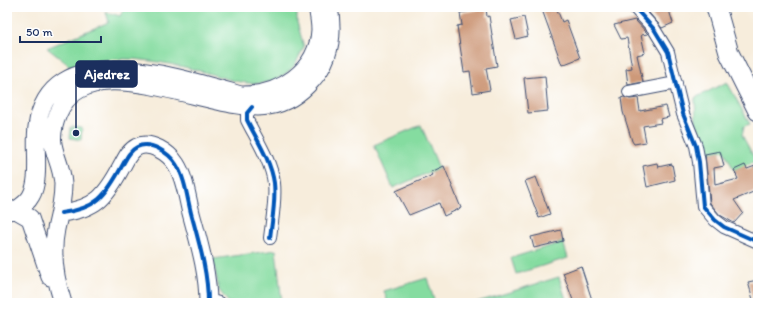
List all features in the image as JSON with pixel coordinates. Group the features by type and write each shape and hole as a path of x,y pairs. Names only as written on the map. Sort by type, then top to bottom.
{"main road":[{"path":"61,298 54,266 54,247 63,198 62,180 52,147 52,135 58,112 65,102 78,91 94,84 109,82 138,83 235,106 252,101 283,87 308,65 315,50 320,31 318,7"},
{"path":"11,211 27,202 32,195 35,184 37,126 42,107 49,95 60,84 88,72 121,69 142,70 177,77 241,95 252,101 268,106 289,100 305,88 317,74 328,55 331,35 329,7"},
{"path":"716,7 729,53 758,111"},
{"path":"61,213 86,208 100,199 109,189 130,152 138,146 151,147 166,152 176,164 185,185 212,302"},
{"path":"11,211 30,218 50,277 61,298"}],"street":[{"path":"634,7 654,29 668,52 683,114 696,146 703,206 715,220 724,226 758,242"},
{"path":"629,92 676,83"},
{"path":"252,101 247,113 248,120 268,162 274,182 274,206 270,238"}],"green space":[{"path":"125,7 297,7 297,22 304,47 290,70 279,78 268,82 257,83 235,81 186,67 143,60 106,60 70,66 47,48 109,22 106,12 120,16"},
{"path":"727,82 750,124 744,126 742,135 756,161 734,170 724,150 705,154 704,142 696,123 695,98"},
{"path":"421,125 439,168 393,188 374,145"},
{"path":"71,127 82,128 81,140 70,138"},
{"path":"563,242 568,258 516,274 511,258"},
{"path":"276,250 282,303 229,303 219,290 213,259"},
{"path":"559,277 567,303 474,303"},
{"path":"427,278 435,303 388,303 384,291"}],"building":[{"path":"477,7 486,7 487,17 489,16 497,66 486,68 490,90 473,93 470,71 464,72 457,26 462,25 460,13 478,10"},
{"path":"541,7 556,7 562,22 566,20 580,58 562,65"},
{"path":"644,7 668,7 673,23 662,28"},
{"path":"524,17 528,36 516,39 511,20"},
{"path":"635,20 648,34 641,35 645,53 637,55 643,82 628,85 626,69 632,68 627,38 621,39 614,25"},
{"path":"545,76 548,111 528,113 524,78"},
{"path":"624,97 630,99 638,98 640,111 666,106 669,117 660,119 661,123 643,126 646,142 634,144 632,141 623,112 621,98"},
{"path":"720,151 724,166 714,168 715,185 738,179 734,170 745,165 747,169 758,165 758,190 734,200 743,213 734,223 720,215 710,203 705,154"},
{"path":"657,163 658,167 672,164 675,180 647,187 643,166"},
{"path":"444,166 461,208 444,216 439,203 409,215 396,191 433,175 431,172"},
{"path":"536,177 550,214 539,218 525,181"},
{"path":"561,230 563,241 534,248 531,237"},
{"path":"581,266 593,303 574,303 563,273"},
{"path":"758,280 758,303 754,303 748,282"}],"cycle path":[{"path":"634,7 654,29 668,52 683,114 696,146 703,206 715,220 724,227 758,242"},
{"path":"252,107 247,113 247,120 267,159 274,183 274,204 270,238"},
{"path":"61,213 83,208 99,199 111,185 126,158 137,147 148,145 164,152 176,164 184,181 202,258 208,291 208,303"}],"place":[{"name":"Ajedrez","path":"76,133"}]}
